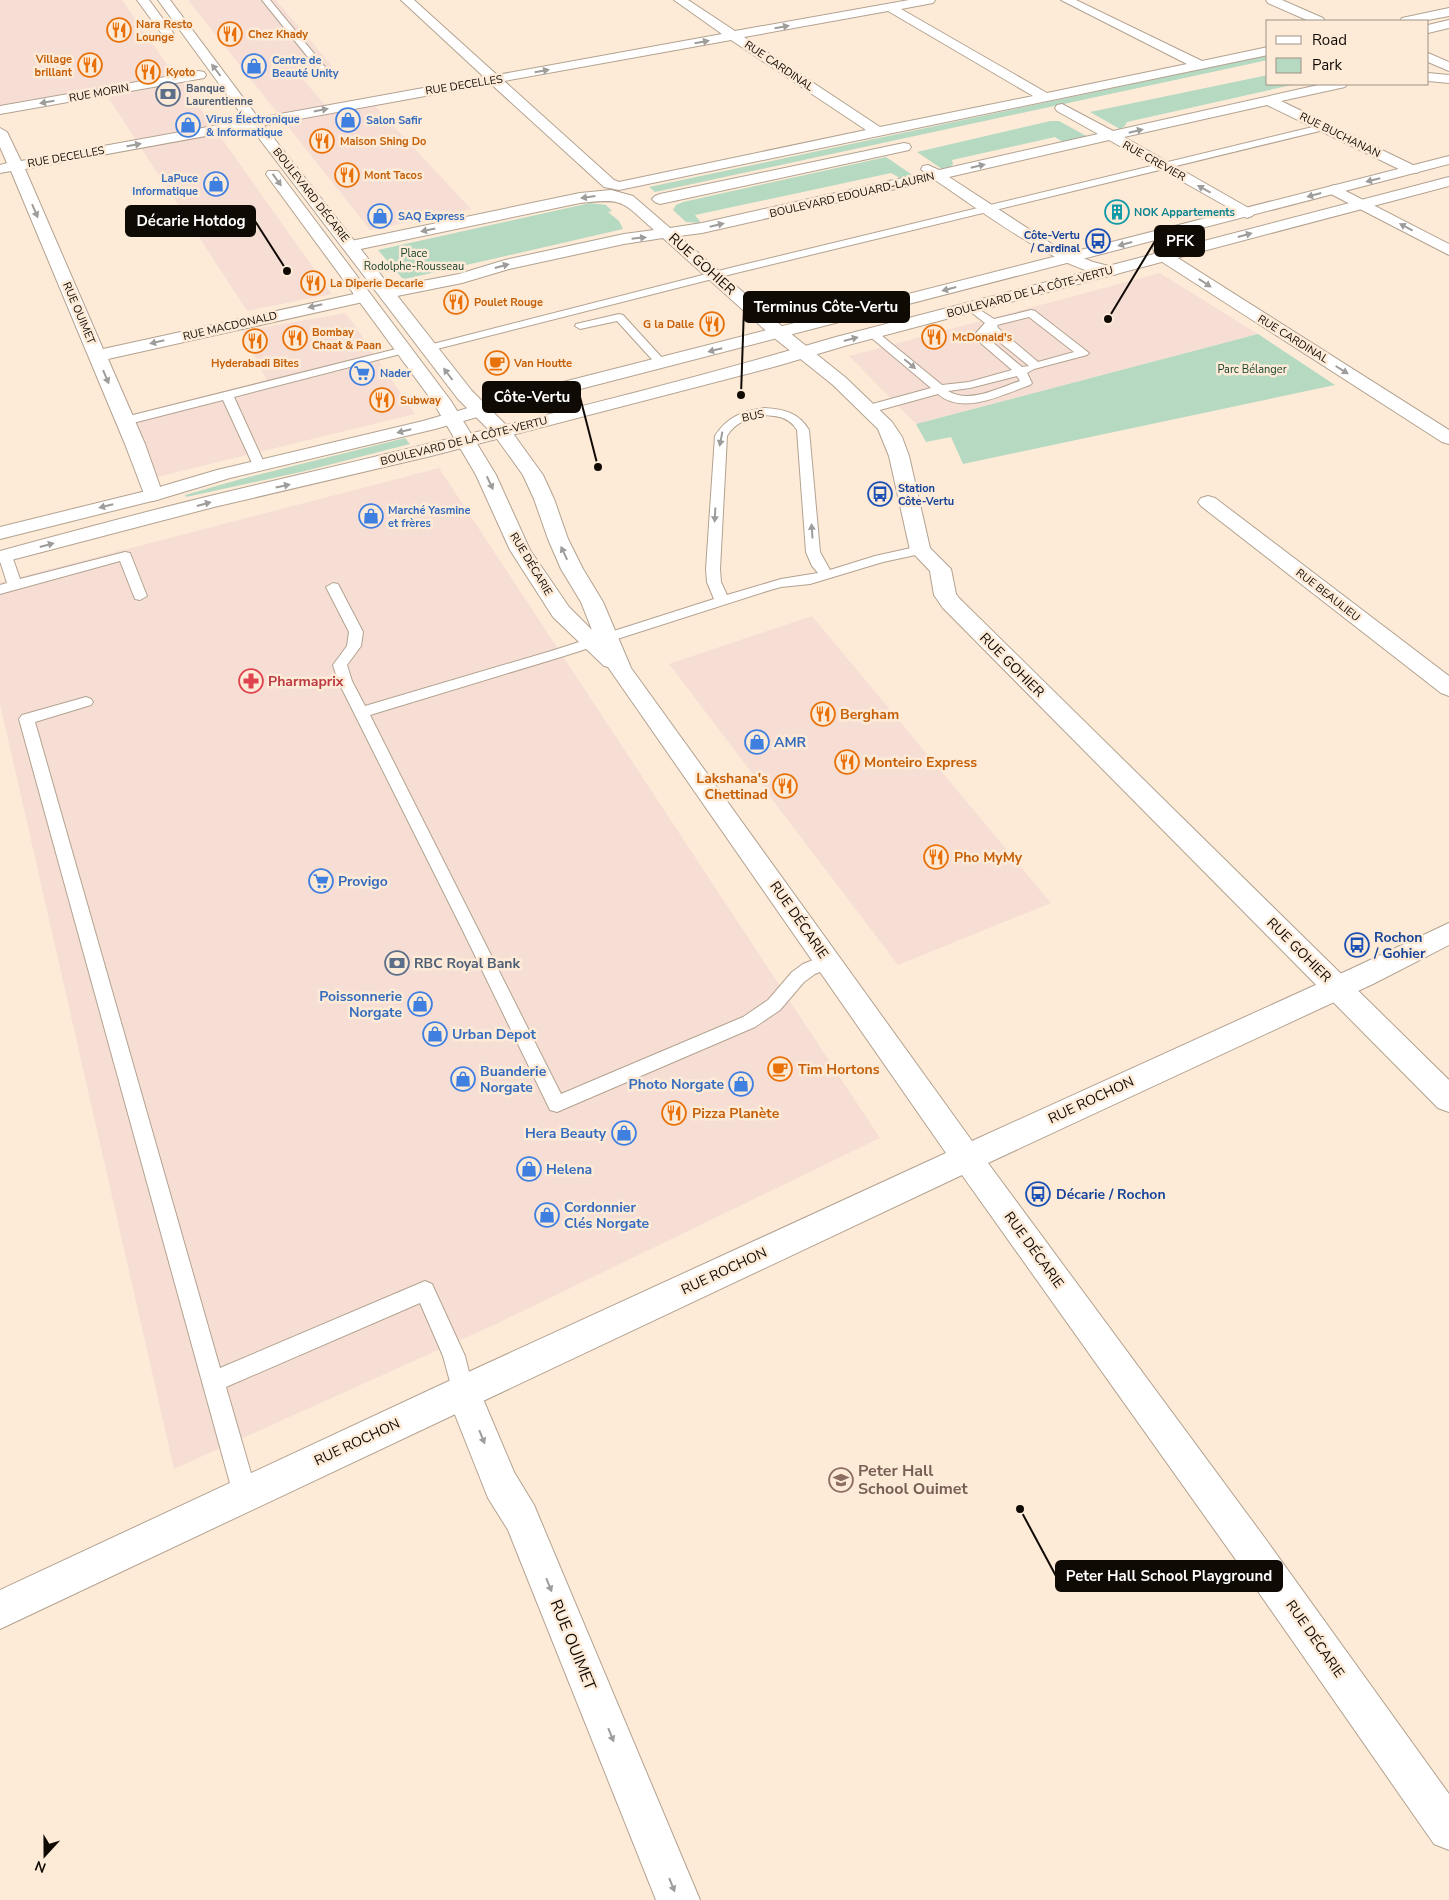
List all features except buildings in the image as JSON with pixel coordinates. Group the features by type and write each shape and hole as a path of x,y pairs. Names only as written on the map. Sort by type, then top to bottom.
{"street":[{"path":"143,0 176,44"},
{"name":"BOULEVARD DÉCARIE","path":"164,0 428,348 465,395 502,432"},
{"path":"407,0 614,185 879,133 1266,51"},
{"name":"RUE CARDINAL","path":"680,0 879,133"},
{"name":"RUE DECELLES","path":"8,168 929,0"},
{"path":"1067,0 1200,65"},
{"path":"1272,0 1317,20"},
{"path":"889,7 1045,97"},
{"path":"1411,20 1449,12"},
{"path":"1429,29 1449,24"},
{"path":"1429,38 1449,33"},
{"path":"1429,58 1449,66"},
{"path":"1024,116 1266,63"},
{"path":"1429,68 1449,77"},
{"name":"RUE MORIN","path":"0,110 196,71 207,87"},
{"path":"1429,77 1449,77"},
{"name":"BOULEVARD EDOUARD-LAURIN","path":"363,297 462,278 505,265 609,242 669,234 938,176 1336,85"},
{"name":"RUE BUCHANAN","path":"1268,100 1412,170"},
{"name":"RUE CREVIER","path":"1062,108 1247,213"},
{"path":"228,112 248,141"},
{"name":"RUE OUIMET","path":"0,132 8,168 97,356 125,421 153,495"},
{"path":"351,246 580,198 616,195 628,199 634,204 910,152 938,176 1044,246 1068,258 1111,271"},
{"name":"BOULEVARD DE LA CÔTE-VERTU","path":"0,534 153,495 259,465 451,418 1449,160"},
{"name":"BOULEVARD DÉCARIE","path":"265,165 442,401 465,442"},
{"name":"BOULEVARD DE LA CÔTE-VERTU","path":"3,557 210,502 328,476 465,442 1449,181"},
{"path":"1334,190 1449,250"},
{"name":"RUE GOHIER","path":"634,204 779,333 839,381 890,432 896,446 920,550 940,569 945,595 958,612 1449,1099"},
{"path":"1164,257 1160,254 1161,248 1172,232"},
{"name":"RUE CARDINAL","path":"1164,257 1449,438"},
{"name":"RUE MACDONALD","path":"97,356 363,297"},
{"name":"RUE DÉCARIE","path":"502,432 527,466 538,485 558,539 572,569 592,602 599,639"},
{"name":"RUE DÉCARIE","path":"465,442 486,475 530,566 561,612 599,639 967,1158 1254,1554 1449,1829"},
{"name":"RUE BEAULIEU","path":"1208,502 1449,688"},
{"name":"RUE ROCHON","path":"0,1610 463,1392 1337,988 1449,933"},
{"name":"RUE OUIMET","path":"463,1392 501,1485 521,1518 678,1900"}],"lane":[{"path":"266,0 322,69"},
{"path":"428,348 714,275 1325,127"},
{"path":"971,307 992,322"},
{"path":"869,409 940,389 952,386 970,385 1020,371 1036,366 1083,353 1031,313 992,322 982,333 982,339 1020,371 1026,383 972,400 956,399 940,389 879,331"},
{"path":"580,326 619,317 661,363"},
{"path":"992,322 992,328 996,334 1036,366"},
{"path":"879,331 952,386"},
{"path":"125,421 404,350"},
{"path":"227,395 259,465"},
{"name":"BUS","path":"722,600 714,582 712,568 721,436 728,424 740,418 772,412 787,415 798,422 803,430 806,448 813,552 819,566 827,575"},
{"path":"362,712 775,584 803,582 880,559 920,550"},
{"path":"0,590 125,556 140,596"},
{"path":"3,557 15,586"},
{"path":"333,587 356,632 356,648 344,659 340,665 340,670 557,1104 749,1022 774,1005 798,977 828,961"},
{"path":"86,702 27,719 246,1494"},
{"path":"214,1382 425,1291 454,1356 463,1392"}],"shaded area":[{"path":"0,0 122,0 175,76 0,108"},
{"path":"188,0 276,0 336,71 302,78 331,112 373,104 471,209 370,230"},
{"path":"181,81 332,294 247,311 106,94"},
{"path":"1160,273 1258,334 916,424 849,356"},
{"path":"346,313 415,414 153,478 133,420 268,383 242,331"},
{"path":"439,468 880,1138 496,1324 174,1469 0,704 0,582"},
{"path":"812,616 1051,903 898,965 669,664"}],"green space":[{"path":"1266,55 1266,60 655,192 649,187"},
{"path":"1266,75 1266,85 1292,85 1127,122 1120,129 1090,112"},
{"path":"1050,121 1059,121 1090,138 1066,144 1055,137 952,160 953,164 944,169 917,152"},
{"path":"886,157 911,174 910,176 900,178 891,173 695,215 701,223 686,222 673,210 676,205 683,202"},
{"name":"Place Rodolphe-Rousseau","path":"590,203 606,205 612,211 608,212 619,221 623,229 405,279 402,278 378,250"},
{"name":"Parc Bélanger","path":"1258,334 1335,385 963,464 951,437 926,442 916,424"},
{"path":"405,438 410,444 301,472 186,497 185,495 241,479"}],"place":[{"name":"Nara Resto Lounge","path":"119,30"},
{"name":"Chez Khady","path":"230,34"},
{"name":"Village brillant","path":"90,65"},
{"name":"Centre de Beauté Unity","path":"254,66"},
{"name":"Kyoto","path":"148,72"},
{"name":"Banque Laurentienne","path":"168,94"},
{"name":"Salon Safir","path":"348,120"},
{"name":"Virus Électronique & Informatique","path":"188,125"},
{"name":"Maison Shing Do","path":"322,141"},
{"name":"Mont Tacos","path":"347,175"},
{"name":"LaPuce Informatique","path":"216,184"},
{"name":"NOK Appartements","path":"1117,212"},
{"name":"SAQ Express","path":"380,216"},
{"name":"Côte-Vertu / Cardinal","path":"1098,241"},
{"name":"Décarie Hotdog","path":"287,271"},
{"name":"La Diperie Decarie","path":"313,283"},
{"name":"Poulet Rouge","path":"456,302"},
{"name":"PFK","path":"1108,319"},
{"name":"G la Dalle","path":"712,324"},
{"name":"McDonald's","path":"934,337"},
{"name":"Bombay Chaat & Paan","path":"295,338"},
{"name":"Hyderabadi Bites","path":"255,341"},
{"name":"Van Houtte","path":"497,363"},
{"name":"Nader","path":"362,373"},
{"name":"Terminus Côte-Vertu","path":"741,395"},
{"name":"Subway","path":"382,400"},
{"name":"Côte-Vertu","path":"598,467"},
{"name":"Station Côte-Vertu","path":"880,494"},
{"name":"Marché Yasmine et frères","path":"371,516"},
{"name":"Pharmaprix","path":"251,681"},
{"name":"Bergham","path":"823,714"},
{"name":"AMR","path":"757,742"},
{"name":"Monteiro Express","path":"847,762"},
{"name":"Lakshana's Chettinad","path":"785,786"},
{"name":"Pho MyMy","path":"936,857"},
{"name":"Provigo","path":"321,881"},
{"name":"Rochon / Gohier","path":"1357,945"},
{"name":"RBC Royal Bank","path":"397,963"},
{"name":"Poissonnerie Norgate","path":"420,1004"},
{"name":"Urban Depot","path":"435,1034"},
{"name":"Tim Hortons","path":"780,1069"},
{"name":"Buanderie Norgate","path":"463,1079"},
{"name":"Photo Norgate","path":"741,1084"},
{"name":"Pizza Planète","path":"674,1113"},
{"name":"Hera Beauty","path":"624,1133"},
{"name":"Helena","path":"529,1169"},
{"name":"Décarie / Rochon","path":"1038,1194"},
{"name":"Cordonnier Clés Norgate","path":"547,1215"},
{"name":"Peter Hall School Ouimet","path":"841,1480"},
{"name":"Peter Hall School Playground","path":"1020,1509"}]}
